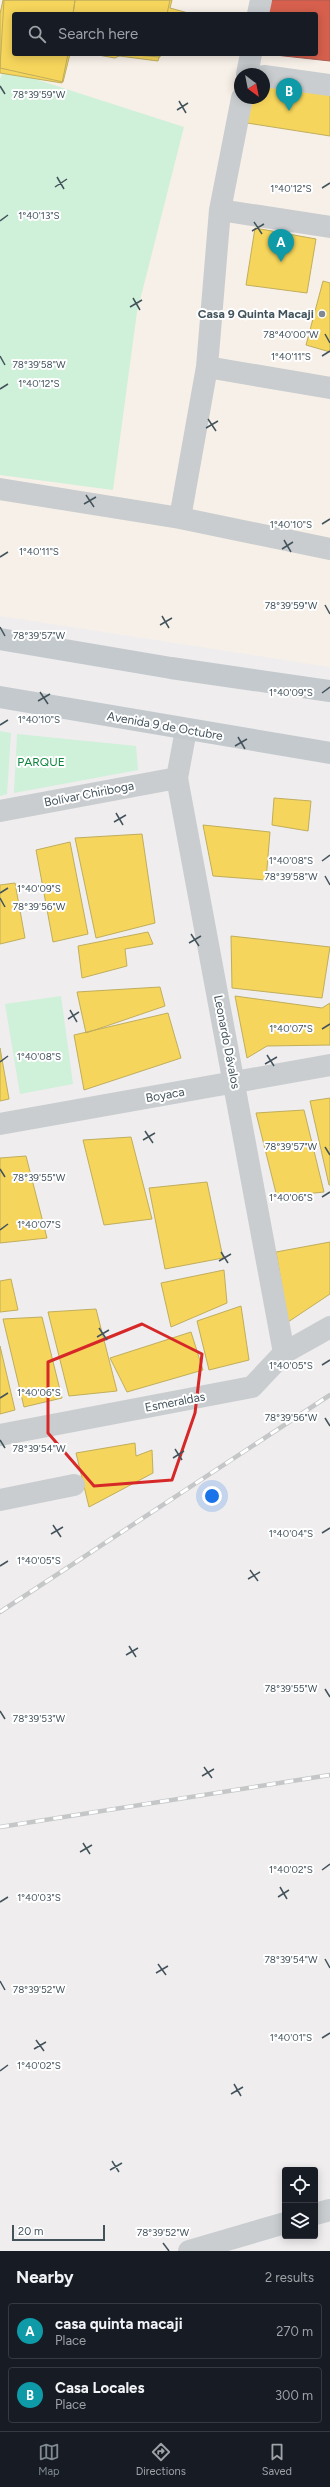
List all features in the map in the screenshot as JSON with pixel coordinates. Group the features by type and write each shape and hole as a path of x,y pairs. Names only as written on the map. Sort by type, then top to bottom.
{"main road":[{"path":"0,639 172,668 330,691"},
{"name":"Avenida 9 de Octubre","path":"0,697 186,730 330,753"}],"street":[{"path":"258,12 261,0"},
{"path":"248,68 251,56"},
{"path":"270,77 330,85"},
{"path":"180,518 207,367 220,210 241,104"},
{"path":"220,210 330,227"},
{"path":"207,367 330,388"},
{"path":"0,489 180,518 330,549"},
{"name":"Leonardo Dávalos","path":"186,730 177,778 284,1354"},
{"name":"Bolívar Chiriboga","path":"0,811 177,778"},
{"name":"Boyaca","path":"0,1124 330,1065"},
{"name":"Esmeraldas","path":"0,1435 252,1388 284,1354 330,1327"},
{"path":"0,1500 74,1485"},
{"path":"318,2213 330,2210"},
{"path":"189,2251 282,2224"}],"highlighted area":[{"path":"142,1324 202,1354 195,1413 172,1480 94,1486 48,1433 48,1362"}],"shaded area":[{"path":"0,0 330,0 330,667 0,616"}],"green space":[{"path":"4,69 184,127 137,312 113,490 0,475 0,79"},
{"path":"0,731 11,733 7,794 0,796"},
{"name":"PARQUE","path":"17,734 136,746 138,770 14,793"},
{"path":"61,996 73,1084 20,1094 5,1004"}],"building: Homes":[{"path":"3,0 75,0 73,12 12,12 12,56 68,56 62,83 0,73 0,14"},
{"path":"4,0 172,0 170,8 185,12 12,12 12,56 70,56 63,82 0,68"},
{"path":"75,0 170,0 167,12 73,12"},
{"path":"104,56 119,56 115,58"},
{"path":"119,56 159,56 158,61"},
{"path":"270,79 330,88 330,136 247,123 250,104 270,104"},
{"path":"255,228 316,239 307,293 246,285"},
{"name":"Casa 9 Quinta Macaji","path":"323,281 330,283 330,352 306,345"},
{"path":"274,798 311,801 308,831 272,825"},
{"path":"203,825 270,832 266,880 213,876"},
{"path":"142,834 155,923 96,938 75,838"},
{"path":"70,842 88,934 53,942 36,850"},
{"path":"15,883 25,938 0,944 0,885"},
{"path":"148,932 153,944 125,949 127,966 82,978 78,946"},
{"path":"231,936 330,947 322,998 232,988"},
{"path":"160,987 165,1006 86,1033 77,992"},
{"path":"235,996 322,1008 330,1003 330,1045 267,1046 247,1058"},
{"path":"168,1013 181,1058 84,1090 74,1035"},
{"path":"0,1048 9,1099 0,1101"},
{"path":"330,1098 330,1185 329,1185 310,1101"},
{"path":"304,1110 324,1192 277,1197 256,1113"},
{"path":"131,1137 152,1219 104,1225 83,1140"},
{"path":"26,1156 47,1238 0,1243 0,1158"},
{"path":"207,1182 223,1258 165,1269 149,1188"},
{"path":"330,1242 330,1294 288,1322 276,1252"},
{"path":"224,1270 227,1303 171,1327 161,1283"},
{"path":"11,1279 18,1310 0,1312 0,1281"},
{"path":"241,1306 249,1360 209,1370 197,1321"},
{"path":"96,1309 117,1391 69,1396 48,1312"},
{"path":"42,1317 62,1398 24,1407 3,1319"},
{"path":"191,1332 203,1370 127,1392 110,1358"},
{"path":"0,1346 15,1410 0,1414"},
{"path":"135,1443 136,1456 152,1450 153,1473 89,1507 76,1453"}],"building: Shops":[{"path":"269,0 330,0 330,61 284,56 318,56 318,12 266,12"}],"railway":[{"path":"0,1612 330,1395"},
{"path":"0,1827 330,1775"}],"place":[{"name":"Casa Locales","path":"289,111"},
{"name":"casa quinta macaji","path":"281,262"},
{"name":"Casa 9 Quinta Macaji","path":"322,314"}]}
